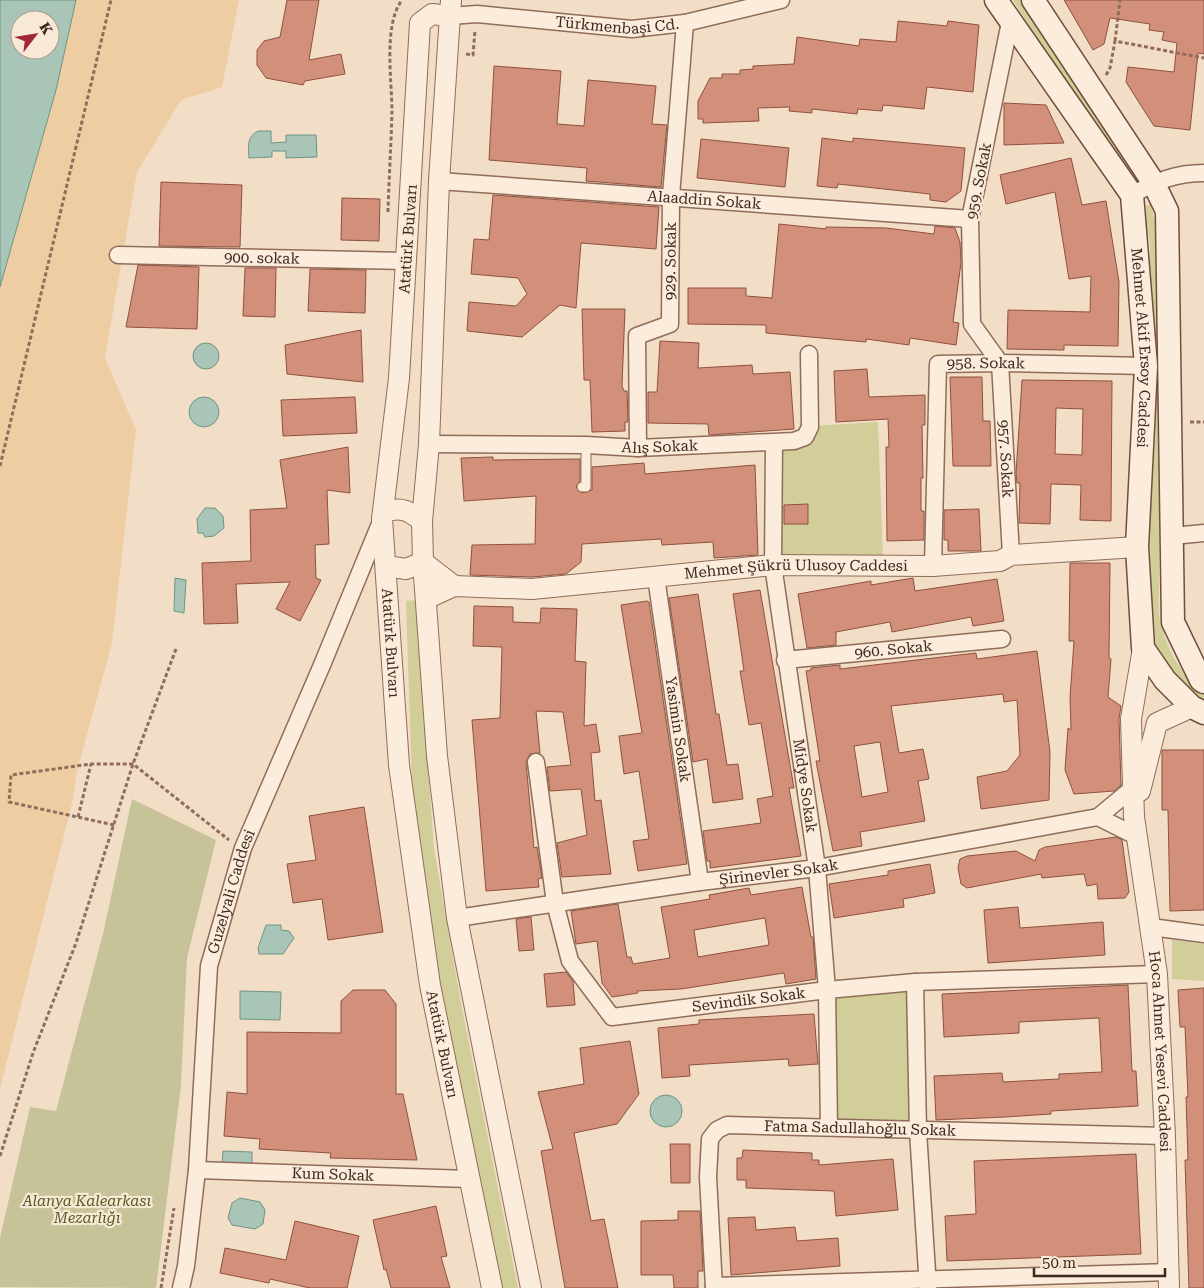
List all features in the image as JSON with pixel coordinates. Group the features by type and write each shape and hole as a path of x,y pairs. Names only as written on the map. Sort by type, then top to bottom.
{"main road":[{"path":"996,0 1132,195"},
{"name":"Mehmet Akif Ersoy Caddesi","path":"1033,0 1153,182 1166,211 1173,622 1201,680 1204,682"},
{"name":"Mehmet Akif Ersoy Caddesi","path":"1132,195 1146,366 1137,548 1144,648 1165,680 1198,710"}],"street":[{"name":"Türkmenbaşi Cd.","path":"450,8 477,14 632,29 686,23 781,0"},
{"name":"Atatürk Bulvarı","path":"492,1288 430,985 399,764 382,519 399,378 420,23 432,14 450,8 439,181 429,444 422,521 423,562 437,756 457,918 530,1288"},
{"name":"959. Sokak","path":"1000,363 972,324 970,219 1010,22"},
{"name":"929. Sokak","path":"638,448 637,336 670,324 671,196 686,23"},
{"path":"1132,195 1153,182 1182,173 1204,173"},
{"name":"Alaaddin Sokak","path":"439,181 671,196 970,219"},
{"name":"900. sokak","path":"118,255 406,261"},
{"name":"Alış Sokak","path":"429,444 586,445 638,448 774,444 802,439 808,430 810,419 809,354"},
{"name":"958. Sokak","path":"933,566 938,364 1000,363 1146,366"},
{"name":"957. Sokak","path":"1000,363 1011,555"},
{"name":"Midye Sokak","path":"774,444 773,565 817,868 827,990 829,1127"},
{"path":"382,519 385,512 401,508 409,510 422,521"},
{"name":"Guzelyali Caddesi","path":"181,1288 186,1266 197,1170 209,966 243,848 322,665 382,519"},
{"path":"1172,536 1204,533"},
{"name":"Mehmet Şükrü Ulusoy Caddesi","path":"426,599 454,586 532,589 773,565 933,566 1000,561 1011,555 1137,548"},
{"path":"386,566 406,570 423,562 454,586"},
{"name":"Yasimin Sokak","path":"656,577 700,882"},
{"name":"960. Sokak","path":"786,660 1002,639"},
{"name":"Hoca Ahmet Yesevi Caddesi","path":"1144,648 1131,719 1133,788 1136,827 1157,974 1165,1136 1169,1280"},
{"name":"Hoca Ahmet Yesevi Caddesi","path":"1136,827 1157,723 1198,710"},
{"name":"Sevindik Sokak","path":"536,762 555,903 570,962 612,1017 827,990 915,982 1157,974"},
{"name":"Şirinevler Sokak","path":"457,918 700,882 817,868 1098,817 1133,788"},
{"path":"1098,817 1136,827"},
{"path":"1151,927 1204,934"},
{"path":"915,982 918,1131 928,1283"},
{"name":"Fatma Sadullahoğlu Sokak","path":"714,1287 708,1177 710,1139 713,1134 727,1125 1165,1136"},
{"name":"Kum Sokak","path":"197,1170 469,1179"},
{"path":"714,1287 1169,1280"}],"lane":[{"path":"582,487 586,486 586,445"}],"path":[{"path":"0,466 111,0"},
{"path":"388,221 392,111 389,48 397,7 402,0"},
{"path":"1103,82 1110,68 1120,0"},
{"path":"1115,41 1204,58"},
{"path":"0,1156 33,1053 76,943 133,764 176,649"},
{"path":"78,817 91,764"},
{"path":"114,825 9,802 12,775 91,764 133,764 231,842 235,833"},
{"path":"161,1288 174,1205"}],"shaded area":[{"path":"0,0 76,0 56,90 0,287"},
{"path":"1013,0 1024,0 1132,166 1123,171"},
{"path":"258,131 271,131 271,143 286,142 286,135 316,135 317,157 286,158 286,151 272,151 272,157 249,158 250,139"},
{"path":"1150,204 1159,234 1159,616 1169,648 1179,666 1194,682 1204,688 1204,705 1183,687 1168,670 1157,651 1149,624 1150,242 1141,209"},
{"path":"206,343 215,347 219,356 215,365 206,369 197,365 193,356 197,347"},
{"path":"204,397 215,401 219,412 215,423 204,427 193,423 189,412 193,401"},
{"path":"878,422 883,560 778,560 776,446 813,426"},
{"path":"205,508 215,508 223,516 224,528 214,536 205,537 203,533 198,533 197,519"},
{"path":"175,578 186,580 184,613 174,611"},
{"path":"416,600 434,849 460,998 518,1288 502,1288 433,956 412,785 406,601"},
{"path":"266,925 281,925 281,930 289,931 294,938 283,954 259,954 258,948"},
{"path":"1172,940 1204,944 1204,981 1172,979"},
{"path":"910,987 913,1127 834,1124 832,995"},
{"path":"240,991 281,992 280,1020 240,1019"},
{"path":"666,1095 677,1100 682,1111 677,1122 666,1127 655,1122 650,1111 655,1100"},
{"path":"223,1151 252,1152 252,1165 222,1164"},
{"path":"240,1198 260,1202 265,1210 263,1224 255,1229 232,1225 228,1218 232,1203"}],"sand":[{"path":"76,0 239,0 222,87 181,100 137,172 105,358 136,430 112,643 77,771 73,799 0,1088 0,287 56,90"}],"green space":[{"name":"Alanya Kalearkası Mezarlığı","path":"132,799 216,840 187,958 181,1085 156,1288 0,1287 0,1238 30,1107 56,1111 103,934"}],"building":[{"path":"287,0 319,0 309,60 341,54 345,74 305,81 303,85 266,78 257,65 257,50 264,41 280,37"},
{"path":"1064,0 1204,0 1204,54 1198,53 1190,130 1154,126 1126,82 1128,67 1174,72 1177,43 1162,40 1164,32 1149,30 1150,24 1110,18 1104,44 1093,50"},
{"path":"898,21 947,26 948,21 979,25 973,92 927,87 924,109 883,105 882,111 858,109 857,114 812,109 812,113 789,111 790,107 758,108 759,121 703,123 703,119 698,119 698,101 710,78 722,78 722,74 740,74 740,70 753,69 753,66 794,64 797,37 859,46 860,39 896,42"},
{"path":"494,66 561,71 557,124 584,126 588,80 656,86 652,124 667,125 661,187 586,181 587,168 489,160"},
{"path":"1004,103 1046,105 1064,143 1004,145"},
{"path":"822,138 853,142 853,138 965,148 961,191 946,202 930,200 930,194 838,184 837,188 817,186"},
{"path":"701,139 789,148 785,187 697,178"},
{"path":"1071,158 1082,205 1106,201 1119,282 1118,346 1064,345 1064,350 1007,349 1008,310 1090,312 1091,276 1069,279 1055,192 1006,204 1000,175"},
{"path":"161,182 242,185 240,247 159,246"},
{"path":"493,195 659,207 656,249 581,243 576,308 560,305 522,337 467,331 469,302 516,306 527,294 518,278 471,274 474,239 489,240"},
{"path":"342,198 380,199 379,241 341,240"},
{"path":"779,224 826,229 826,227 886,228 934,234 935,226 955,228 960,242 961,263 953,322 959,323 956,345 910,338 909,345 866,339 866,342 766,333 766,325 688,324 688,288 746,288 746,296 772,298"},
{"path":"138,265 199,267 197,329 126,327"},
{"path":"245,268 276,268 275,317 243,316"},
{"path":"310,269 366,270 365,313 308,311"},
{"path":"582,309 625,309 622,386 624,391 627,391 628,422 625,422 625,431 592,432 590,380 584,380"},
{"path":"361,330 363,382 287,374 285,345"},
{"path":"660,341 699,343 698,368 752,365 753,374 790,372 794,429 709,435 708,424 648,423 648,392 657,392"},
{"path":"867,369 869,397 925,395 925,425 922,425 923,478 921,478 921,511 924,511 924,540 887,541 886,447 889,447 888,419 836,422 834,371"},
{"path":"950,377 982,377 983,421 990,421 991,466 953,466"},
{"path":"1022,380 1112,381 1111,521 1080,520 1081,485 1051,484 1050,524 1019,523 1020,483 1017,483","holes":["1056,408 1083,409 1082,455 1055,454"]},
{"path":"355,397 357,433 283,436 281,400"},
{"path":"348,447 350,493 327,490 329,544 315,545 316,578 321,580 300,621 276,609 290,582 236,584 238,623 204,624 202,563 251,561 250,510 287,508 280,460"},
{"path":"493,457 493,460 580,459 580,481 576,487 582,493 592,490 592,467 644,463 645,474 755,465 758,555 714,558 713,542 662,545 661,539 582,544 581,562 566,574 532,577 470,575 472,545 535,544 536,496 464,501 461,458"},
{"path":"808,504 808,524 784,524 784,505"},
{"path":"979,509 981,551 948,551 948,540 944,540 944,510"},
{"path":"1070,563 1110,563 1109,658 1111,659 1108,697 1121,706 1119,719 1121,785 1114,791 1074,794 1065,770 1068,728 1071,730 1070,697 1074,641 1069,641"},
{"path":"913,578 915,591 997,579 1004,621 973,626 971,617 892,632 890,622 836,632 836,645 807,648 798,594 871,581 871,585"},
{"path":"760,590 794,788 789,788 801,856 710,868 710,861 707,861 703,831 761,823 757,799 773,796 761,723 749,725 740,671 744,671 733,594"},
{"path":"698,594 716,714 719,714 727,765 738,764 743,799 713,803 707,759 693,762 669,598"},
{"path":"649,602 687,864 638,871 633,841 649,839 639,771 624,774 619,736 642,733 621,605"},
{"path":"474,606 513,607 513,622 540,623 541,608 577,609 575,661 586,662 584,726 596,724 600,752 591,753 595,801 601,800 611,874 562,877 557,843 587,835 581,789 550,791 547,767 571,765 563,712 536,711 540,753 530,754 526,763 534,848 537,847 542,878 538,879 539,887 486,891 472,720 500,718 502,647 473,646"},
{"path":"1037,651 1050,752 1049,800 981,809 977,777 1007,771 1020,755 1017,700 1004,702 1003,694 891,706 899,753 923,749 929,779 918,781 925,821 860,832 862,846 833,851 816,761 820,761 806,671 811,670 811,668 840,665 840,669 976,653 977,659","holes":["880,742 888,792 862,797 854,746"]},
{"path":"1162,750 1204,750 1204,910 1170,911 1168,810 1162,810"},
{"path":"364,807 383,932 328,940 322,899 293,903 287,864 316,860 309,816"},
{"path":"1116,837 1122,840 1129,892 1125,898 1098,899 1097,884 1087,886 1084,874 1042,878 1041,874 967,888 961,884 958,868 960,859 967,856 1016,851 1035,861 1039,850 1045,847"},
{"path":"930,864 935,893 903,899 904,907 834,918 829,884 888,875 888,871"},
{"path":"802,887 811,937 813,937 816,979 786,984 784,973 681,989 637,991 638,993 612,997 602,983 597,941 576,944 571,911 618,904 627,957 631,957 633,964 670,958 661,907 710,899 709,895 749,888 751,895","holes":["765,918 769,945 698,957 694,930"]},
{"path":"1018,907 1020,928 1103,922 1105,955 988,963 984,910"},
{"path":"531,917 534,950 519,951 516,919"},
{"path":"566,972 573,981 575,1005 547,1007 544,974"},
{"path":"1128,985 1132,1071 1136,1071 1138,1106 1051,1111 1051,1114 936,1120 934,1076 1002,1073 1003,1082 1059,1079 1059,1074 1102,1072 1099,1018 1019,1022 1019,1033 944,1037 942,994"},
{"path":"1204,988 1204,1288 1189,1288 1185,1160 1188,1160 1186,1097 1188,1097 1185,1027 1180,1027 1178,990"},
{"path":"353,990 385,990 396,1004 396,1094 403,1094 417,1160 330,1158 331,1153 259,1149 260,1139 224,1136 227,1092 247,1094 247,1032 341,1033 341,1001"},
{"path":"814,1014 818,1064 789,1066 788,1059 689,1065 690,1076 662,1078 658,1028 699,1024 699,1020"},
{"path":"630,1041 639,1094 617,1124 574,1133 591,1221 604,1219 618,1288 565,1288 541,1151 553,1149 538,1092 584,1084 580,1048"},
{"path":"670,1144 690,1144 690,1183 671,1183"},
{"path":"743,1150 812,1153 812,1160 819,1160 819,1165 893,1159 898,1210 836,1216 834,1191 746,1188 746,1180 737,1180 737,1158 742,1158"},
{"path":"1136,1154 1141,1254 947,1261 945,1216 976,1214 974,1161"},
{"path":"436,1206 447,1256 441,1257 450,1288 391,1288 386,1269 384,1270 373,1220"},
{"path":"678,1211 700,1211 703,1271 698,1271 698,1288 674,1288 673,1275 641,1275 641,1221 678,1220"},
{"path":"755,1217 756,1230 795,1227 797,1241 838,1238 840,1266 731,1275 728,1218"},
{"path":"295,1221 359,1236 347,1288 310,1288 270,1279 269,1283 220,1273 225,1248 286,1260"}]}
